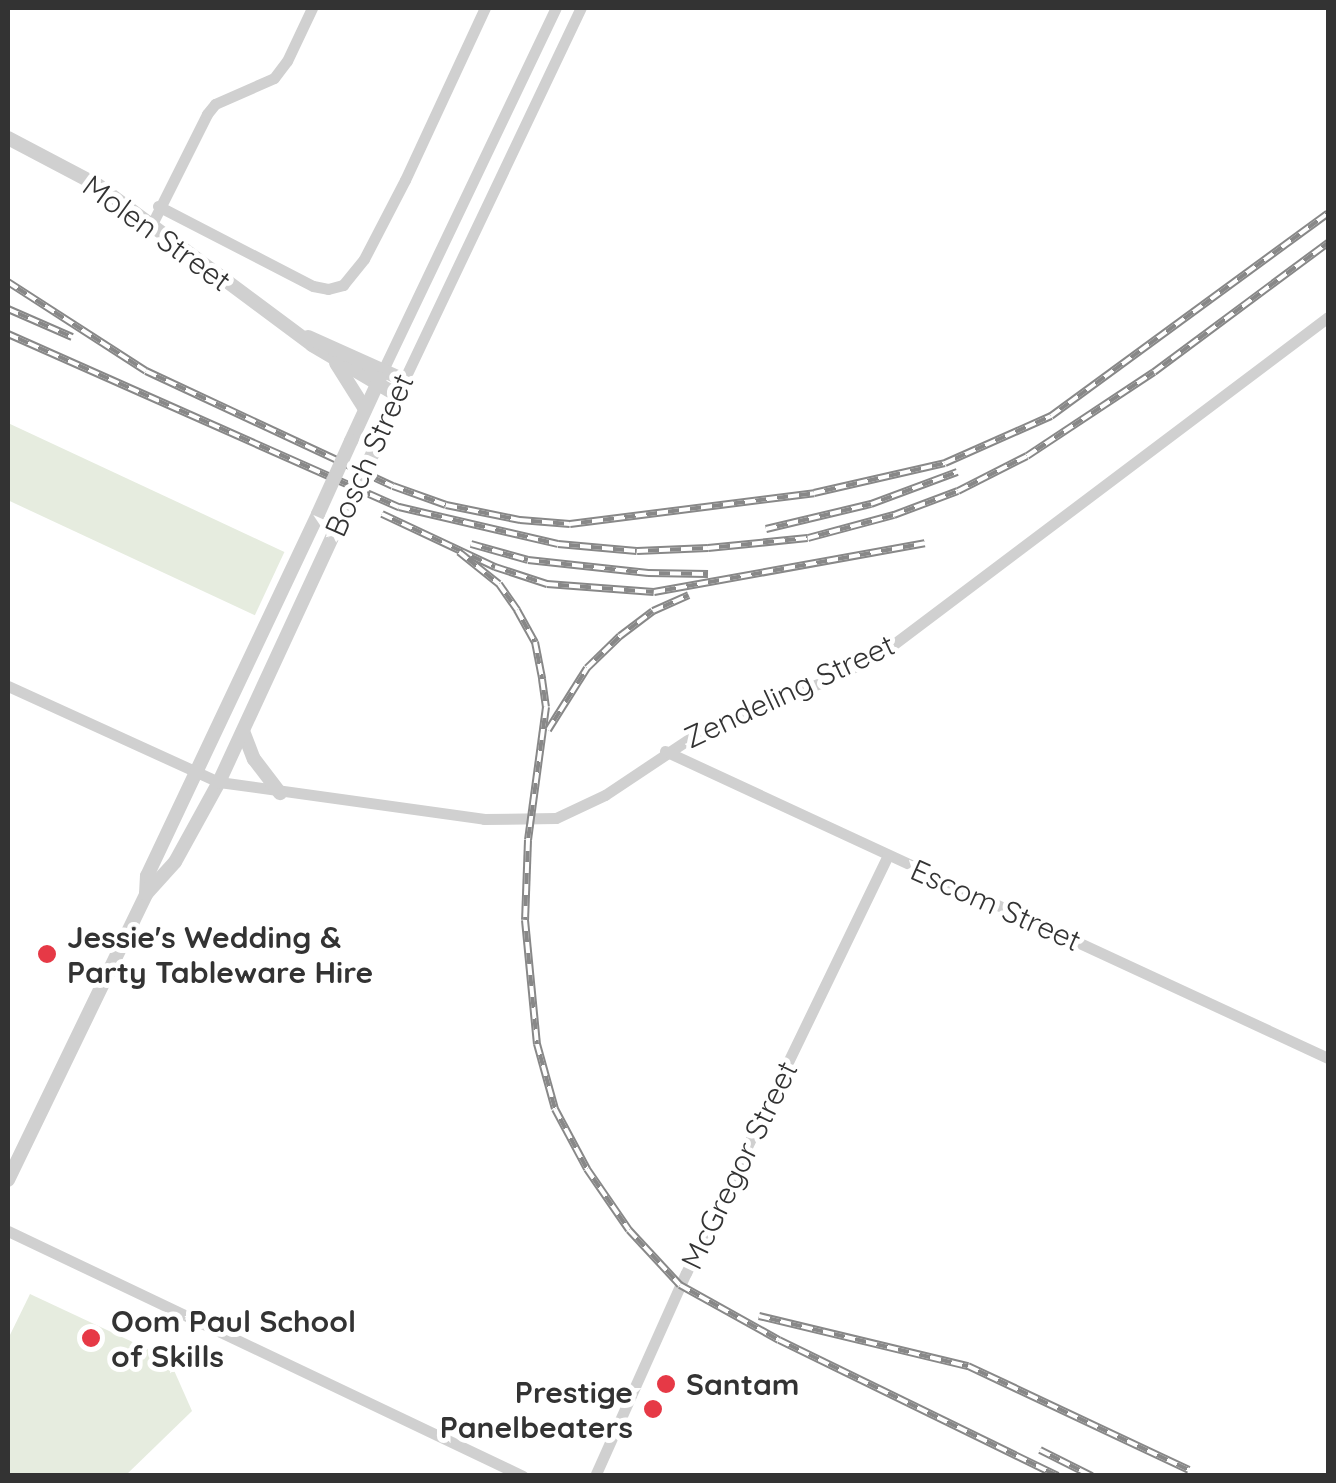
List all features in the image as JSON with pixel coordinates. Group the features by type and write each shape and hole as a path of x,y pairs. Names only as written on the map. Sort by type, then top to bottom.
{"street":[{"path":"151,226 207,114 215,104 274,78 287,61 312,8"},
{"path":"158,206 313,286 328,289 343,284 364,259 406,180 485,8"},
{"name":"Bosch Street","path":"146,894 147,876 556,8"},
{"name":"Bosch Street","path":"8,1180 146,894 175,862 219,782 581,8"},
{"name":"Molen Street","path":"8,138 99,186 333,359"},
{"name":"Zendeling Street","path":"8,686 219,782 496,820 556,818 605,795 665,751 710,725 826,681 882,652 1328,317"},
{"path":"302,336 331,344 380,377 397,395"},
{"path":"333,359 380,377 404,380"},
{"path":"333,359 365,410"},
{"path":"243,731 254,759 280,792"},
{"name":"Escom Street","path":"665,751 1328,1058"},
{"name":"McGregor Street","path":"594,1476 686,1273 888,856"},
{"path":"8,1230 522,1476"}],"shaded area":[{"path":"8,423 284,552 255,615 8,500"},
{"path":"30,1294 169,1359 192,1411 126,1475 8,1475 8,1339"}],"railway":[{"path":"8,282 146,371 393,486 446,505 520,520 570,524 814,493 945,463 1051,416 1328,213"},
{"path":"8,334 399,507 558,544 637,551 708,548 808,538 894,515 958,491 1027,456 1154,372 1328,243"},
{"path":"8,309 72,337"},
{"path":"766,529 871,504 957,472"},
{"path":"382,514 495,567 547,584 654,592 925,543"},
{"path":"471,544 528,560 648,573 708,574"},
{"path":"459,552 499,584 535,642 546,707 528,840 525,920 537,1044 555,1109 587,1169 629,1230 680,1285 779,1340 1058,1476"},
{"path":"548,730 587,668 620,636 653,611 689,595"},
{"path":"759,1316 968,1366 1189,1470"},
{"path":"1040,1450 1092,1476"}],"place":[{"name":"Jessie's Wedding & Party Tableware Hire","path":"47,954"},
{"name":"Oom Paul School of Skills","path":"91,1338"},
{"name":"Santam","path":"666,1384"},
{"name":"Prestige Panelbeaters","path":"653,1409"}]}
